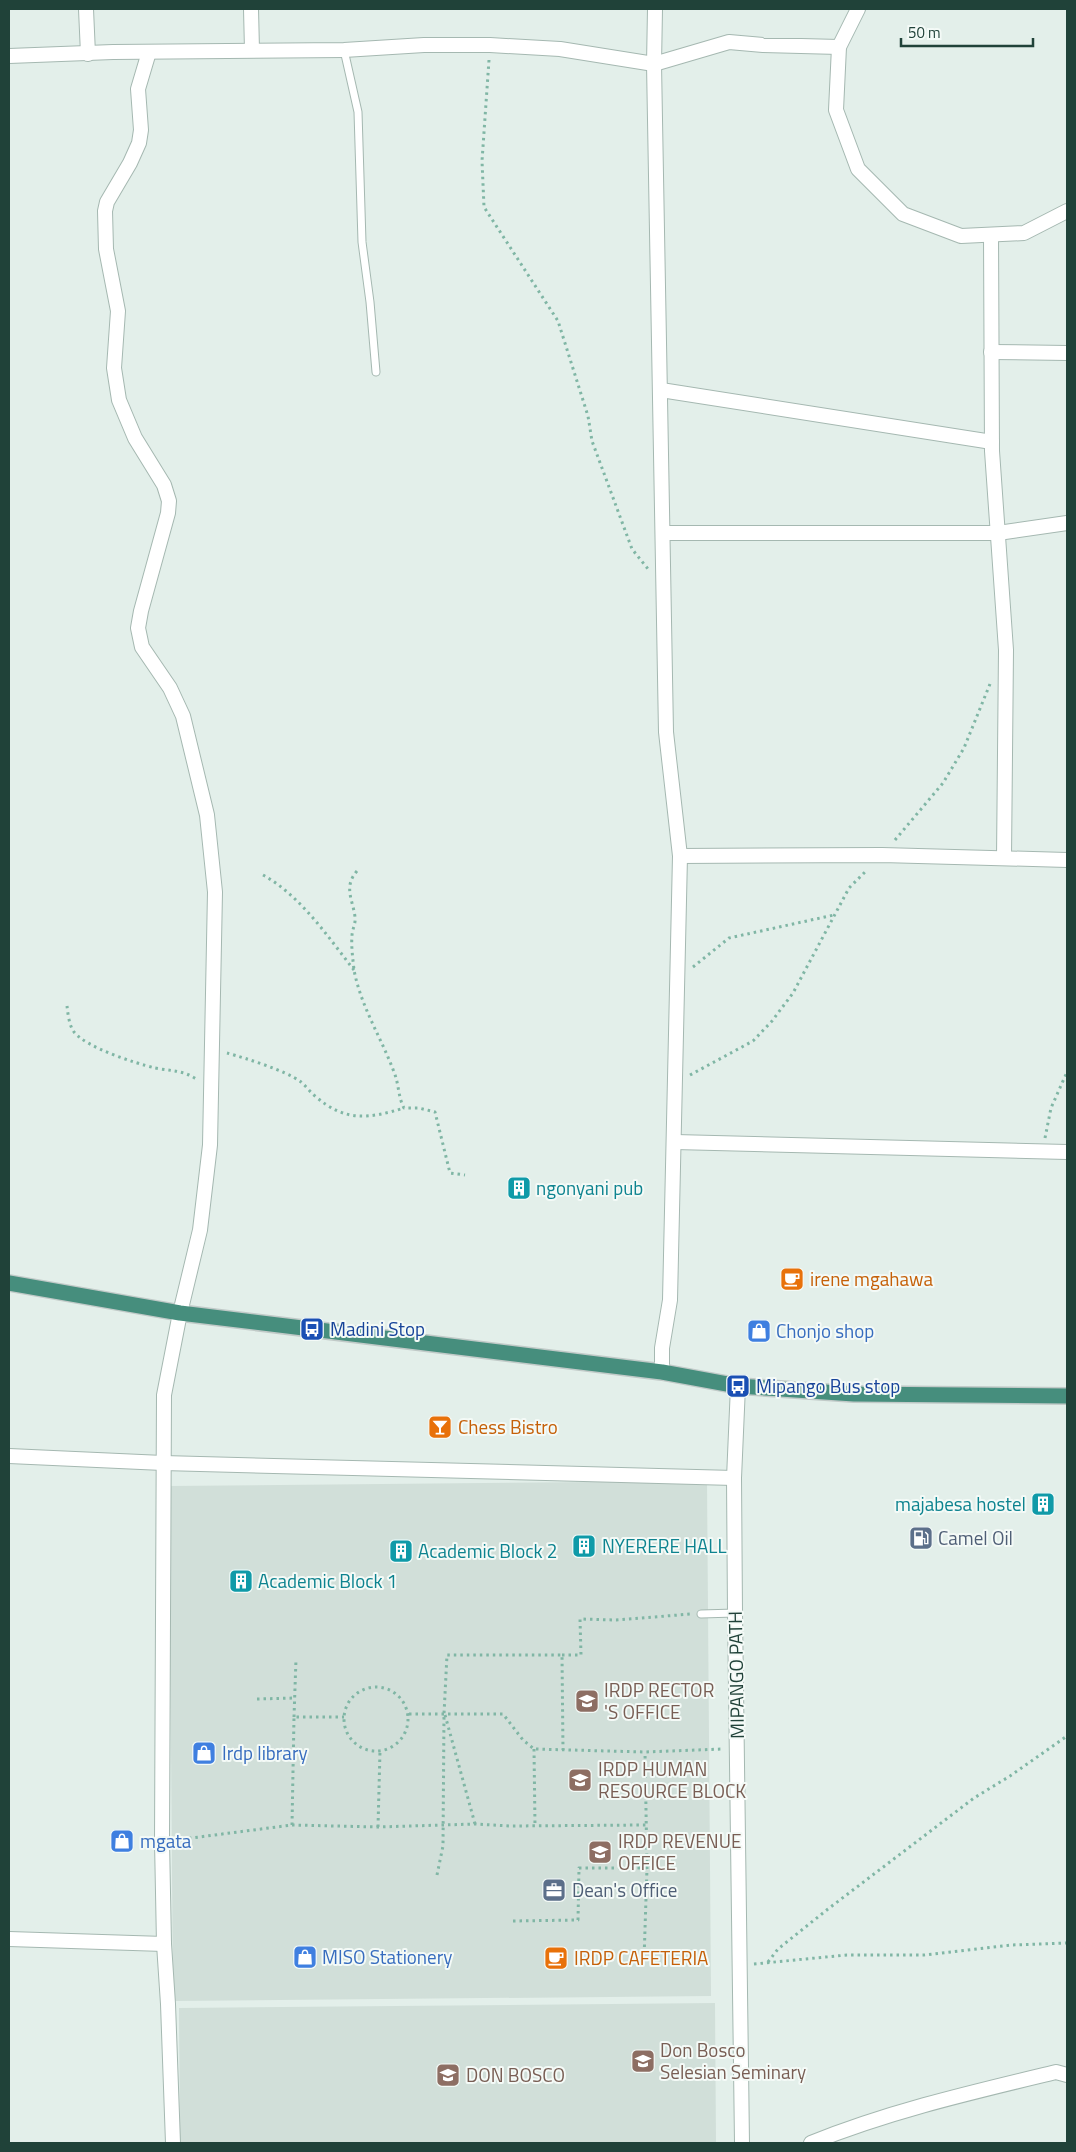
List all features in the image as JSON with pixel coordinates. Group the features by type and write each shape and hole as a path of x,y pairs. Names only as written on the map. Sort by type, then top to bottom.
{"highway":[{"path":"9,1283 180,1313 662,1372 738,1386 854,1394 1067,1396"}],"street":[{"path":"86,9 88,54"},
{"path":"251,9 252,50"},
{"path":"655,9 654,64 666,732 680,856 670,1300 662,1348 662,1372"},
{"path":"858,9 839,47 836,110 858,169 903,214 961,236 1024,233 1067,211"},
{"path":"9,56 252,50 344,50 490,45 560,49 654,64 729,42 839,47"},
{"path":"149,52 138,89 142,130 130,163 108,202 105,212 106,249 118,311 114,368 119,400 134,438 164,485 169,501 168,513 140,611 138,628 142,647 170,688 183,716 207,815 215,892 210,1145 200,1230 180,1313 164,1395 162,1841 164,1944 173,2143"},
{"path":"991,235 992,442 1006,650 1004,858"},
{"path":"991,352 1067,353"},
{"path":"661,390 992,442"},
{"path":"663,533 998,533 1067,524"},
{"path":"680,856 882,855 1067,860"},
{"path":"675,1142 1067,1152"},
{"name":"MIPANGO PATH","path":"738,1386 734,1478 742,2143"},
{"path":"9,1456 163,1463 734,1478"},
{"path":"9,1939 164,1944"},
{"path":"811,2143 847,2128 922,2106 1056,2072 1067,2075"}],"lane":[{"path":"344,50 358,112 362,242 370,302 376,372"},
{"path":"701,1614 735,1613"}],"path":[{"path":"490,45 482,161 484,207 558,321 588,416 592,442 632,549 664,589"},
{"path":"674,1083 754,1041 793,993 849,888 882,855 943,783 964,748 992,677"},
{"path":"357,871 352,876 348,888 350,904 355,917 355,927 352,935 354,970 366,1012 395,1074 399,1099 404,1108"},
{"path":"263,875 279,886 305,910 354,970"},
{"path":"677,982 729,938 835,915"},
{"path":"67,1006 72,1030 81,1039 98,1049 154,1067 185,1072 211,1089"},
{"path":"212,1049 244,1058 300,1082 339,1113 358,1116 387,1113 404,1108 419,1108 435,1112 450,1173 465,1175"},
{"path":"1042,1151 1051,1108 1067,1072"},
{"path":"437,1875 443,1846 446,1655 581,1655 580,1620 616,1620 701,1614"},
{"path":"562,1655 563,1750"},
{"path":"292,1825 296,1659"},
{"path":"374,1687 383,1687 392,1691 405,1704 409,1714 409,1722 401,1739 395,1745 380,1751 371,1751 355,1744 346,1729 344,1717 349,1702 356,1694 374,1687"},
{"path":"257,1698 295,1698"},
{"path":"409,1714 503,1714 523,1740 534,1749 645,1752 737,1748"},
{"path":"445,1714 475,1824"},
{"path":"294,1717 344,1717"},
{"path":"768,1962 778,1950 806,1926 974,1798 1010,1776 1067,1736"},
{"path":"534,1749 535,1826"},
{"path":"378,1827 380,1751"},
{"path":"644,1960 647,1868 645,1752"},
{"path":"162,1841 292,1825 378,1827 475,1824 535,1826 646,1825"},
{"path":"513,1921 578,1920 579,1868 647,1868"},
{"path":"740,1966 847,1955 924,1956 1012,1945 1067,1943"}],"shaded area":[{"path":"707,1481 711,1996 173,2001 169,1486"},
{"name":"DON BOSCO","path":"715,2003 716,2143 180,2143 179,2008"}],"place":[{"name":"ngonyani pub","path":"519,1188"},
{"name":"irene mgahawa","path":"792,1279"},
{"name":"Madini Stop","path":"312,1329"},
{"name":"Chonjo shop","path":"759,1331"},
{"name":"Mipango Bus stop","path":"738,1386"},
{"name":"Chess Bistro","path":"440,1427"},
{"name":"majabesa hostel","path":"1043,1504"},
{"name":"Camel Oil","path":"921,1538"},
{"name":"NYERERE HALL","path":"584,1546"},
{"name":"Academic Block 2","path":"401,1551"},
{"name":"Academic Block 1","path":"241,1581"},
{"name":"IRDP RECTOR 'S OFFICE","path":"587,1701"},
{"name":"Irdp library","path":"204,1753"},
{"name":"IRDP HUMAN RESOURCE BLOCK","path":"580,1780"},
{"name":"mgata","path":"122,1841"},
{"name":"IRDP REVENUE OFFICE","path":"600,1852"},
{"name":"Dean's Office","path":"554,1890"},
{"name":"MISO Stationery","path":"305,1957"},
{"name":"IRDP CAFETERIA","path":"556,1958"},
{"name":"Don Bosco Selesian Seminary","path":"643,2061"},
{"name":"DON BOSCO","path":"448,2075"}]}
